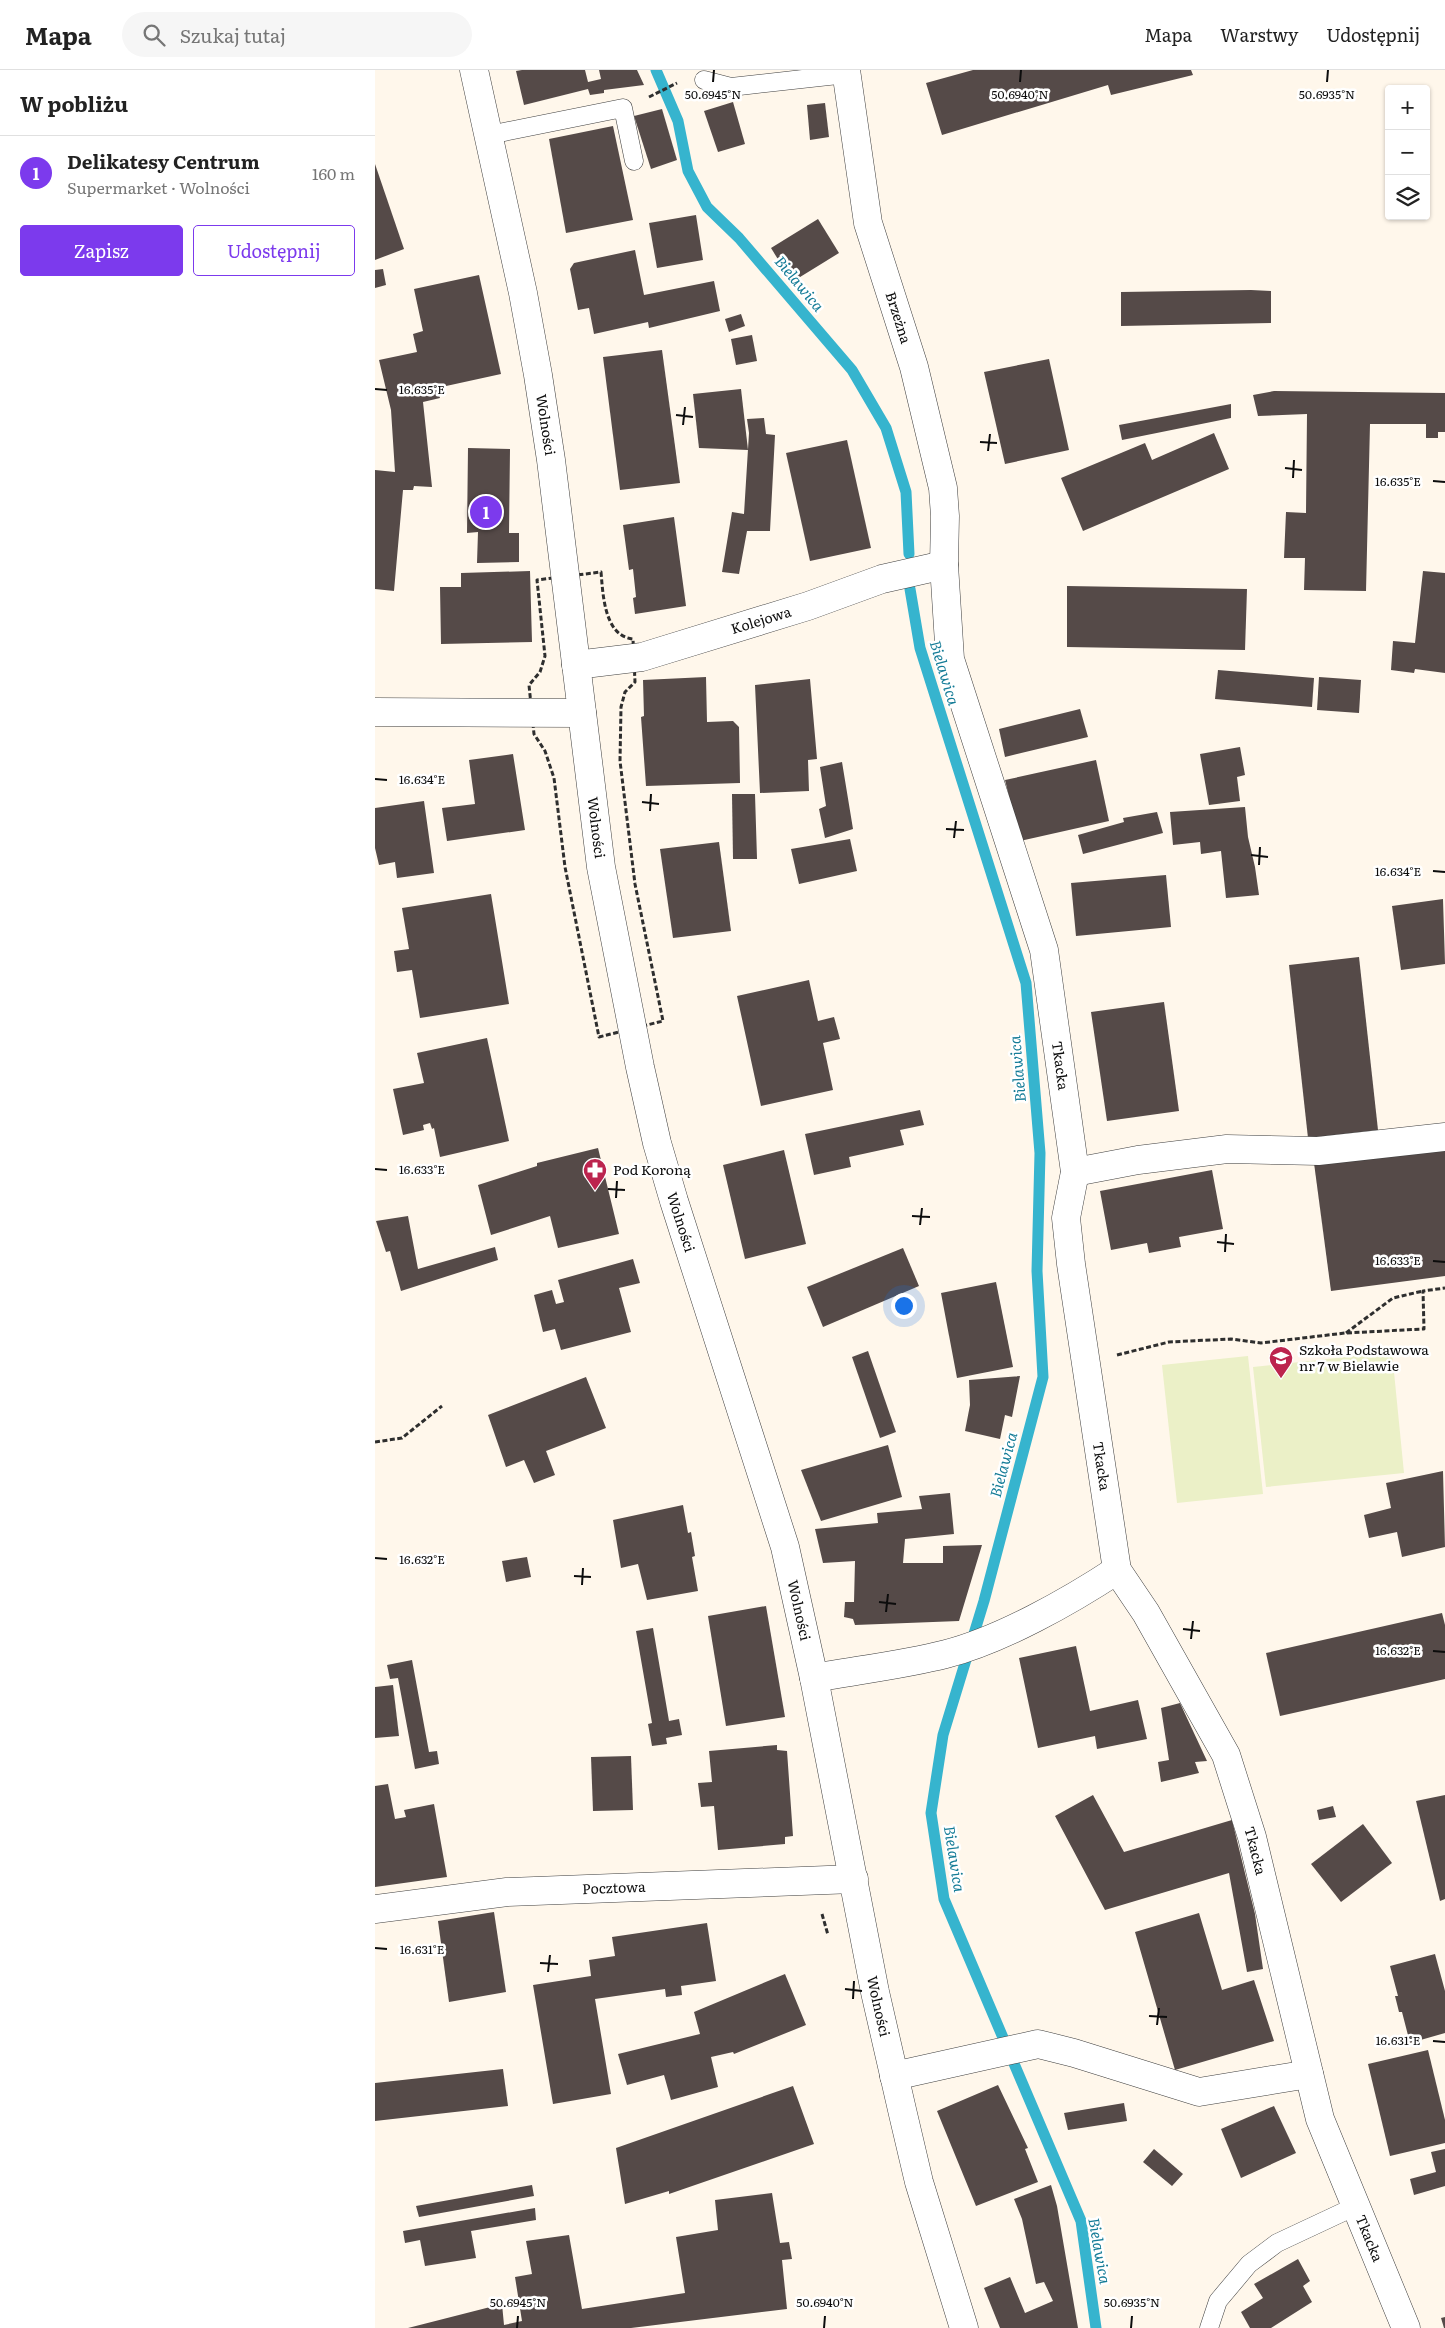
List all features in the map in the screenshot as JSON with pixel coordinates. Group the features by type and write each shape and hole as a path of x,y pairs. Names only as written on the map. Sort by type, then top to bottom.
{"street":[{"name":"Wolności","path":"474,70 541,392 601,867 631,1028 657,1143 720,1349 778,1523 814,1678 875,1992 894,2076 919,2182 965,2328"},
{"name":"Brzeżna","path":"847,72 868,223 914,367 943,488 945,516 944,565"},
{"name":"Kolejowa","path":"576,665 642,657 807,606 882,579 944,565"},
{"name":"Tkacka","path":"944,565 950,659 1044,950 1075,1172 1066,1218 1117,1570 1146,1612 1226,1755 1252,1837 1320,2119 1406,2328"},
{"path":"375,712 581,712"},
{"path":"1075,1172 1138,1160 1227,1150 1318,1151 1445,1137"},
{"path":"814,1678 947,1654 993,1636 1075,1597 1117,1570"},
{"name":"Pocztowa","path":"375,1908 479,1894 542,1889 854,1879"},
{"path":"894,2076 1038,2044 1074,2053 1199,2092 1309,2074"}],"lane":[{"path":"704,80 731,87 847,72"},
{"path":"489,135 623,108 634,161"},
{"path":"1209,2328 1218,2301 1249,2264 1277,2243 1356,2206"}],"path":[{"path":"653,96 682,80"},
{"path":"1345,1333 1393,1298 1445,1288"},
{"path":"1086,1366 1123,1353 1169,1342 1231,1339 1261,1343 1345,1333 1424,1329 1423,1291"},
{"path":"375,1442 402,1438 442,1406"}],"green space":[{"path":"1392,1352 1404,1473 1266,1487 1253,1367"},
{"path":"1248,1356 1263,1494 1177,1503 1162,1365"}],"building":[{"path":"585,70 588,82 601,79 599,70 637,70 644,85 604,90 604,93 590,95 588,89 524,105 516,71"},
{"path":"973,70 1191,70 1193,75 1111,95 1108,85 942,135 926,83"},
{"path":"733,102 745,144 718,152 704,111"},
{"path":"825,103 829,137 810,140 807,105"},
{"path":"662,109 677,160 651,169 634,116"},
{"path":"613,126 633,220 566,233 549,139"},
{"path":"375,164 404,249 375,260"},
{"path":"696,215 703,260 657,268 649,223"},
{"path":"818,219 839,253 792,282 771,248"},
{"path":"635,250 644,295 714,281 720,311 649,328 648,322 594,334 589,308 578,310 570,269 574,263"},
{"path":"383,269 386,285 375,288 375,270"},
{"path":"479,275 501,374 437,388 440,398 423,402 432,487 414,486 413,490 403,490 394,591 375,589 375,470 395,472 391,410 379,360 417,352 413,334 423,331 414,289"},
{"path":"1271,291 1271,323 1121,326 1121,292"},
{"path":"741,314 745,326 729,332 725,319"},
{"path":"752,335 757,361 736,365 731,339"},
{"path":"662,350 680,483 620,490 603,357"},
{"path":"1049,359 1069,450 1005,464 984,372"},
{"path":"741,389 748,450 699,448 693,394"},
{"path":"1274,391 1445,393 1445,432 1438,432 1438,438 1426,438 1426,424 1370,424 1366,591 1304,590 1305,558 1284,558 1286,512 1306,513 1307,414 1258,416 1253,395"},
{"path":"1231,404 1231,418 1122,440 1119,425"},
{"path":"764,418 766,434 775,435 770,531 747,531 739,574 722,572 732,512 744,514 749,433 747,419"},
{"path":"1214,433 1229,469 1083,531 1061,478 1145,443 1152,460"},
{"path":"847,440 871,548 810,561 786,453"},
{"path":"468,448 510,449 509,533 519,533 519,562 477,563 478,532 467,533"},
{"path":"674,517 686,606 635,614 633,598 636,597 633,569 629,570 623,525"},
{"path":"530,571 532,642 441,644 440,587 461,587 461,573"},
{"path":"1423,571 1445,573 1445,673 1415,669 1414,673 1391,670 1393,641 1415,643"},
{"path":"1067,586 1247,589 1245,650 1067,647"},
{"path":"1218,670 1314,678 1312,707 1215,699"},
{"path":"706,677 707,722 733,721 739,727 740,783 646,786 641,717 644,716 643,680"},
{"path":"1319,677 1361,680 1359,713 1317,710"},
{"path":"810,679 817,759 808,760 809,791 760,793 755,685"},
{"path":"1080,709 1088,737 1005,757 999,729"},
{"path":"1240,747 1245,775 1237,777 1240,801 1209,805 1200,754"},
{"path":"513,754 525,830 447,841 442,808 475,804 469,760"},
{"path":"1096,760 1109,821 1020,841 1005,780"},
{"path":"842,762 853,829 825,838 819,809 826,806 820,767"},
{"path":"732,794 755,794 757,859 733,859"},
{"path":"424,801 434,873 397,878 395,862 379,865 375,848 375,808"},
{"path":"1245,807 1248,837 1259,895 1226,898 1221,851 1201,854 1200,842 1173,845 1170,812"},
{"path":"1157,812 1163,833 1083,854 1078,835 1124,822 1123,818"},
{"path":"850,839 857,871 799,884 791,849"},
{"path":"719,842 731,931 673,938 660,849"},
{"path":"1166,875 1171,927 1076,936 1071,883"},
{"path":"491,894 509,1004 420,1018 412,970 397,972 394,951 409,949 402,908"},
{"path":"1443,899 1445,964 1401,970 1392,906"},
{"path":"1359,957 1378,1130 1308,1138 1289,965"},
{"path":"809,980 818,1021 834,1017 840,1039 823,1043 833,1090 761,1106 737,996"},
{"path":"1164,1002 1179,1111 1107,1121 1091,1012"},
{"path":"487,1038 509,1141 440,1157 434,1128 432,1129 430,1123 423,1125 424,1130 403,1135 393,1089 424,1083 417,1053"},
{"path":"920,1110 924,1125 900,1130 904,1145 849,1157 851,1167 814,1175 805,1134"},
{"path":"1445,1147 1445,1276 1331,1291 1314,1163"},
{"path":"598,1148 619,1234 558,1248 550,1216 491,1235 478,1185 537,1166 537,1163"},
{"path":"784,1150 806,1244 745,1259 723,1165"},
{"path":"1212,1170 1223,1229 1179,1237 1181,1247 1149,1253 1147,1243 1111,1250 1100,1191"},
{"path":"408,1216 418,1269 495,1247 498,1260 401,1291 390,1251 386,1252 376,1221"},
{"path":"903,1248 919,1286 823,1327 807,1287"},
{"path":"633,1259 640,1283 619,1288 631,1332 561,1350 555,1329 543,1332 534,1295 552,1290 556,1304 564,1302 558,1280"},
{"path":"996,1282 1013,1367 957,1378 941,1293"},
{"path":"868,1351 896,1432 880,1438 852,1357"},
{"path":"1020,1376 1012,1417 1005,1415 1000,1439 965,1431 970,1405 969,1380"},
{"path":"586,1377 606,1428 546,1451 555,1475 534,1483 524,1460 506,1467 488,1415"},
{"path":"888,1445 902,1497 821,1521 801,1470"},
{"path":"1443,1471 1445,1547 1402,1557 1397,1532 1369,1538 1364,1515 1391,1508 1386,1483"},
{"path":"950,1493 954,1534 905,1539 903,1563 943,1563 943,1546 982,1545 959,1621 855,1625 853,1619 844,1617 845,1602 854,1602 855,1561 823,1563 815,1529 878,1523 877,1513 922,1509 919,1496"},
{"path":"683,1505 688,1533 691,1532 695,1556 692,1557 698,1591 647,1600 638,1564 621,1568 613,1520"},
{"path":"527,1557 531,1577 506,1582 502,1561"},
{"path":"766,1606 785,1717 726,1726 708,1616"},
{"path":"1442,1613 1445,1625 1445,1679 1280,1716 1266,1653"},
{"path":"653,1628 669,1721 679,1719 682,1735 666,1738 667,1744 652,1746 648,1724 652,1723 636,1631"},
{"path":"1076,1646 1090,1711 1138,1700 1147,1739 1097,1749 1095,1736 1038,1748 1019,1658"},
{"path":"412,1660 429,1752 437,1751 439,1764 415,1769 398,1678 390,1679 387,1665"},
{"path":"393,1685 399,1736 375,1738 375,1687"},
{"path":"1180,1703 1207,1761 1195,1762 1199,1773 1161,1782 1158,1762 1169,1760 1161,1708"},
{"path":"777,1745 777,1750 787,1751 793,1836 785,1837 785,1844 718,1850 714,1806 701,1807 698,1783 712,1782 709,1751"},
{"path":"631,1756 633,1810 593,1811 591,1757"},
{"path":"388,1784 395,1819 406,1817 404,1810 434,1804 447,1877 375,1887 375,1786"},
{"path":"1093,1795 1124,1852 1232,1820 1255,1914 1263,1969 1247,1972 1229,1873 1105,1910 1055,1816"},
{"path":"1445,1795 1445,1899 1440,1901 1416,1801"},
{"path":"1333,1806 1336,1817 1319,1820 1317,1810"},
{"path":"1363,1824 1392,1863 1341,1902 1311,1864"},
{"path":"494,1912 506,1992 449,2002 438,1921"},
{"path":"1199,1913 1222,1990 1254,1980 1274,2041 1175,2070 1135,1932"},
{"path":"707,1923 716,1981 681,1986 682,1995 666,1997 665,1989 595,1999 611,2094 553,2104 533,1985 591,1976 589,1960 615,1956 612,1937"},
{"path":"1435,1954 1445,1991 1445,2033 1410,2043 1402,2012 1399,2012 1395,1996 1398,1996 1390,1966"},
{"path":"785,1974 806,2025 734,2054 733,2052 711,2057 718,2087 671,2100 664,2075 627,2085 618,2054 700,2034 694,2012"},
{"path":"1428,2050 1445,2120 1445,2143 1390,2156 1368,2064"},
{"path":"503,2069 508,2106 375,2121 375,2083"},
{"path":"998,2085 1028,2148 1025,2149 1038,2182 976,2206 937,2111"},
{"path":"793,2086 814,2144 669,2194 669,2191 625,2204 616,2148"},
{"path":"1124,2103 1127,2121 1068,2130 1064,2113"},
{"path":"1274,2106 1296,2153 1241,2178 1221,2129"},
{"path":"1154,2149 1183,2174 1172,2186 1143,2162"},
{"path":"1445,2149 1445,2186 1414,2195 1410,2179 1436,2172 1431,2152"},
{"path":"532,2185 534,2196 419,2217 416,2206"},
{"path":"1051,2185 1057,2206 1078,2328 1000,2328 984,2288 1010,2277 1025,2313 1053,2301 1044,2282 1036,2284 1022,2219 1014,2199"},
{"path":"772,2193 780,2243 789,2242 792,2259 782,2260 787,2309 631,2328 408,2328 502,2304 504,2325 522,2321 515,2277 532,2274 526,2241 569,2235 582,2309 685,2293 676,2237 718,2230 715,2200"},
{"path":"535,2208 536,2220 471,2231 476,2258 425,2266 420,2240 405,2243 403,2231"},
{"path":"1298,2259 1310,2281 1303,2286 1312,2302 1271,2328 1250,2328 1241,2312 1263,2298 1254,2284"},
{"path":"1445,2317 1445,2328 1444,2328 1441,2318"}],"waterway":[{"name":"Bielawica","path":"656,70 678,121 688,171 707,207 739,238 852,370 886,428 906,492 909,554"},
{"name":"Bielawica","path":"910,589 920,648 1026,983 1040,1153 1037,1271 1043,1377 984,1601 943,1735 931,1813 944,1899 1081,2221 1096,2328"}],"place":[{"name":"Delikatesy Centrum","path":"486,512"},
{"name":"Pod Koroną","path":"595,1191"},
{"name":"Szkoła Podstawowa nr 7 w Bielawie","path":"1281,1379"}]}
